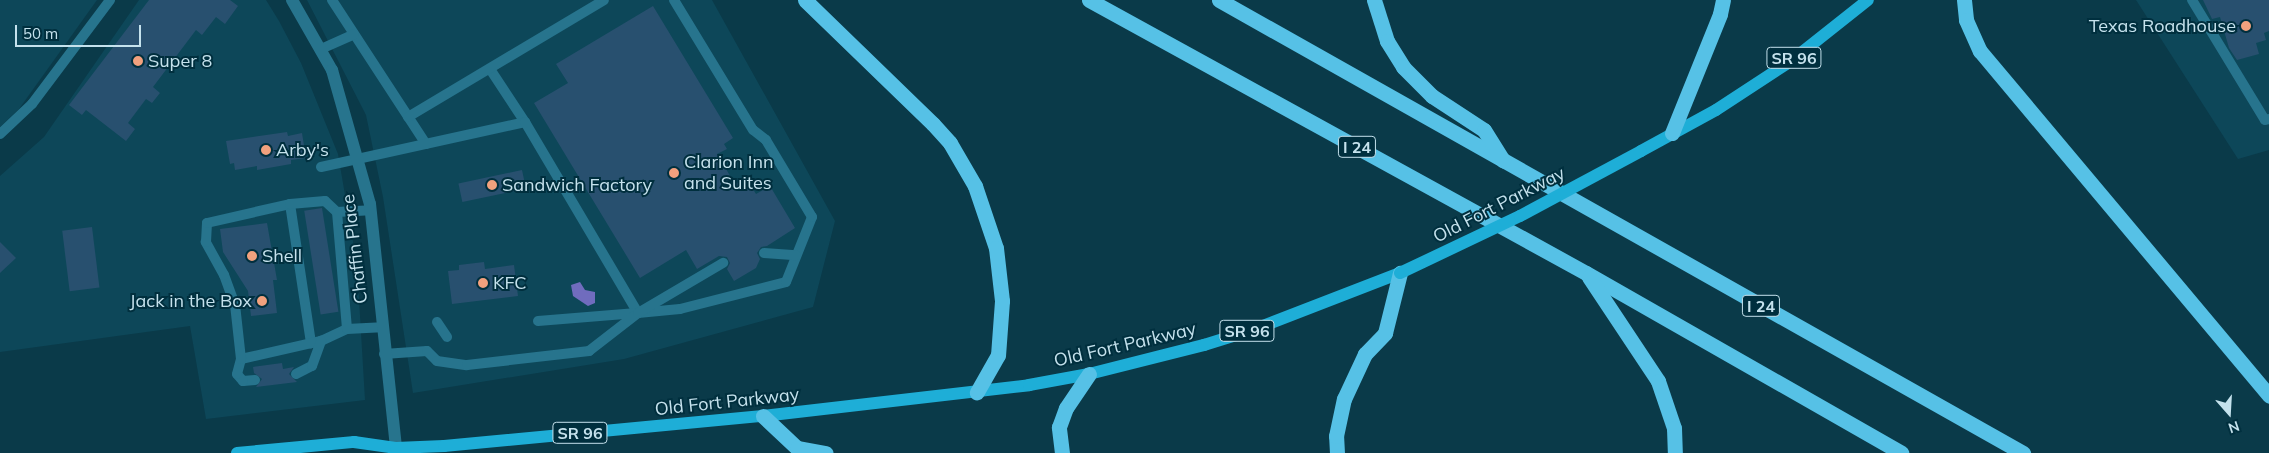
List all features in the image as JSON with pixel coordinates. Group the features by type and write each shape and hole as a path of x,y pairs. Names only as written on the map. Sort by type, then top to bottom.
{"highway":[{"path":"805,0 933,124 950,143 975,186 996,248 1002,301 998,355 977,392"},
{"name":"I 24","path":"1089,0 1586,273 1901,453"},
{"name":"I 24","path":"1219,0 2023,453"},
{"path":"1374,0 1387,41 1402,67 1432,96 1484,130 1504,161"},
{"path":"1672,133 1720,14 1723,0"},
{"path":"1964,0 1966,20 1980,51 2269,396"},
{"path":"1337,453 1336,436 1344,399 1365,354 1384,333 1400,273"},
{"path":"1586,273 1658,381 1674,428 1675,453"},
{"path":"1062,453 1058,426 1066,408 1089,374"},
{"path":"763,416 797,448 826,453"}],"main road":[{"name":"Old Fort Parkway","path":"237,453 354,442 393,450 763,416 977,392 1089,374 1160,358 1254,329 1400,273 1520,216 1716,110 1791,61 1868,0"}],"street":[{"name":"Chaffin Place","path":"292,0 332,70 370,210 393,450"}],"lane":[{"path":"0,134 32,104 110,0"},
{"path":"332,0 426,144"},
{"path":"408,117 604,0"},
{"path":"538,321 680,309 786,282 812,217 766,140 753,130 674,0"},
{"path":"2192,0 2265,120 2269,119"},
{"path":"320,49 354,34"},
{"path":"490,69 524,122 638,313"},
{"path":"321,167 524,122"},
{"path":"255,380 239,379 241,359 235,305 224,275 206,242 207,223 290,204 325,201 337,212 347,328"},
{"path":"290,204 316,342 312,366 296,374"},
{"path":"337,212 370,210"},
{"path":"764,253 796,255"},
{"path":"384,354 427,351 438,361 467,365 589,351 638,313 723,263"},
{"path":"437,322 447,337"},
{"path":"241,359 316,342 347,328 381,327"}],"shaded area":[{"path":"0,0 97,0 19,109 0,127"},
{"path":"139,0 266,0 279,21 301,63 338,154 357,265 365,400 206,419 190,326 0,352 0,176 44,137"},
{"name":"Clarion Inn and Suites","path":"307,0 712,0 835,221 813,307 624,359 413,393 383,197 366,115"},
{"path":"2136,0 2269,0 2269,150 2238,159"},
{"path":"580,282 585,290 595,292 595,303 588,306 573,296 571,285"}],"building":[{"name":"Super 8","path":"149,0 230,0 238,6 225,24 216,17 202,35 196,30 153,87 160,93 152,103 146,99 128,123 135,129 126,141 86,110 82,115 69,105"},
{"name":"Texas Roadhouse","path":"2203,0 2269,0 2269,31 2264,33 2266,40 2256,43 2259,54 2237,60 2229,48 2220,17 2212,19"},
{"path":"653,6 733,138 724,144 727,149 717,154 735,184 746,178 756,194 770,186 795,228 767,246 761,247 757,253 760,259 756,268 734,281 727,269 730,263 727,257 719,256 697,269 686,250 640,278 534,103 568,83 556,64"},
{"name":"Arby's","path":"287,132 288,136 302,133 306,158 291,160 291,164 257,170 257,166 235,170 234,163 230,164 226,141"},
{"name":"Sandwich Factory","path":"522,170 526,189 462,202 458,184"},
{"name":"Shell","path":"322,208 338,312 321,315 304,211"},
{"path":"267,223 277,280 273,280 277,313 251,316 248,291 223,252 220,229"},
{"path":"92,227 99,288 70,291 62,231"},
{"path":"0,242 16,258 0,273"},
{"name":"KFC","path":"484,262 485,269 514,265 518,296 452,304 448,271 459,270 459,265"},
{"path":"282,363 283,369 294,367 289,374 297,382 256,387 262,379 254,373 253,367"}],"place":[{"name":"Texas Roadhouse","path":"2246,26"},
{"name":"Super 8","path":"138,61"},
{"name":"Arby's","path":"266,150"},
{"name":"Clarion Inn and Suites","path":"674,173"},
{"name":"Sandwich Factory","path":"492,185"},
{"name":"Shell","path":"252,256"},
{"name":"KFC","path":"483,283"},
{"name":"Jack in the Box","path":"262,301"}]}
